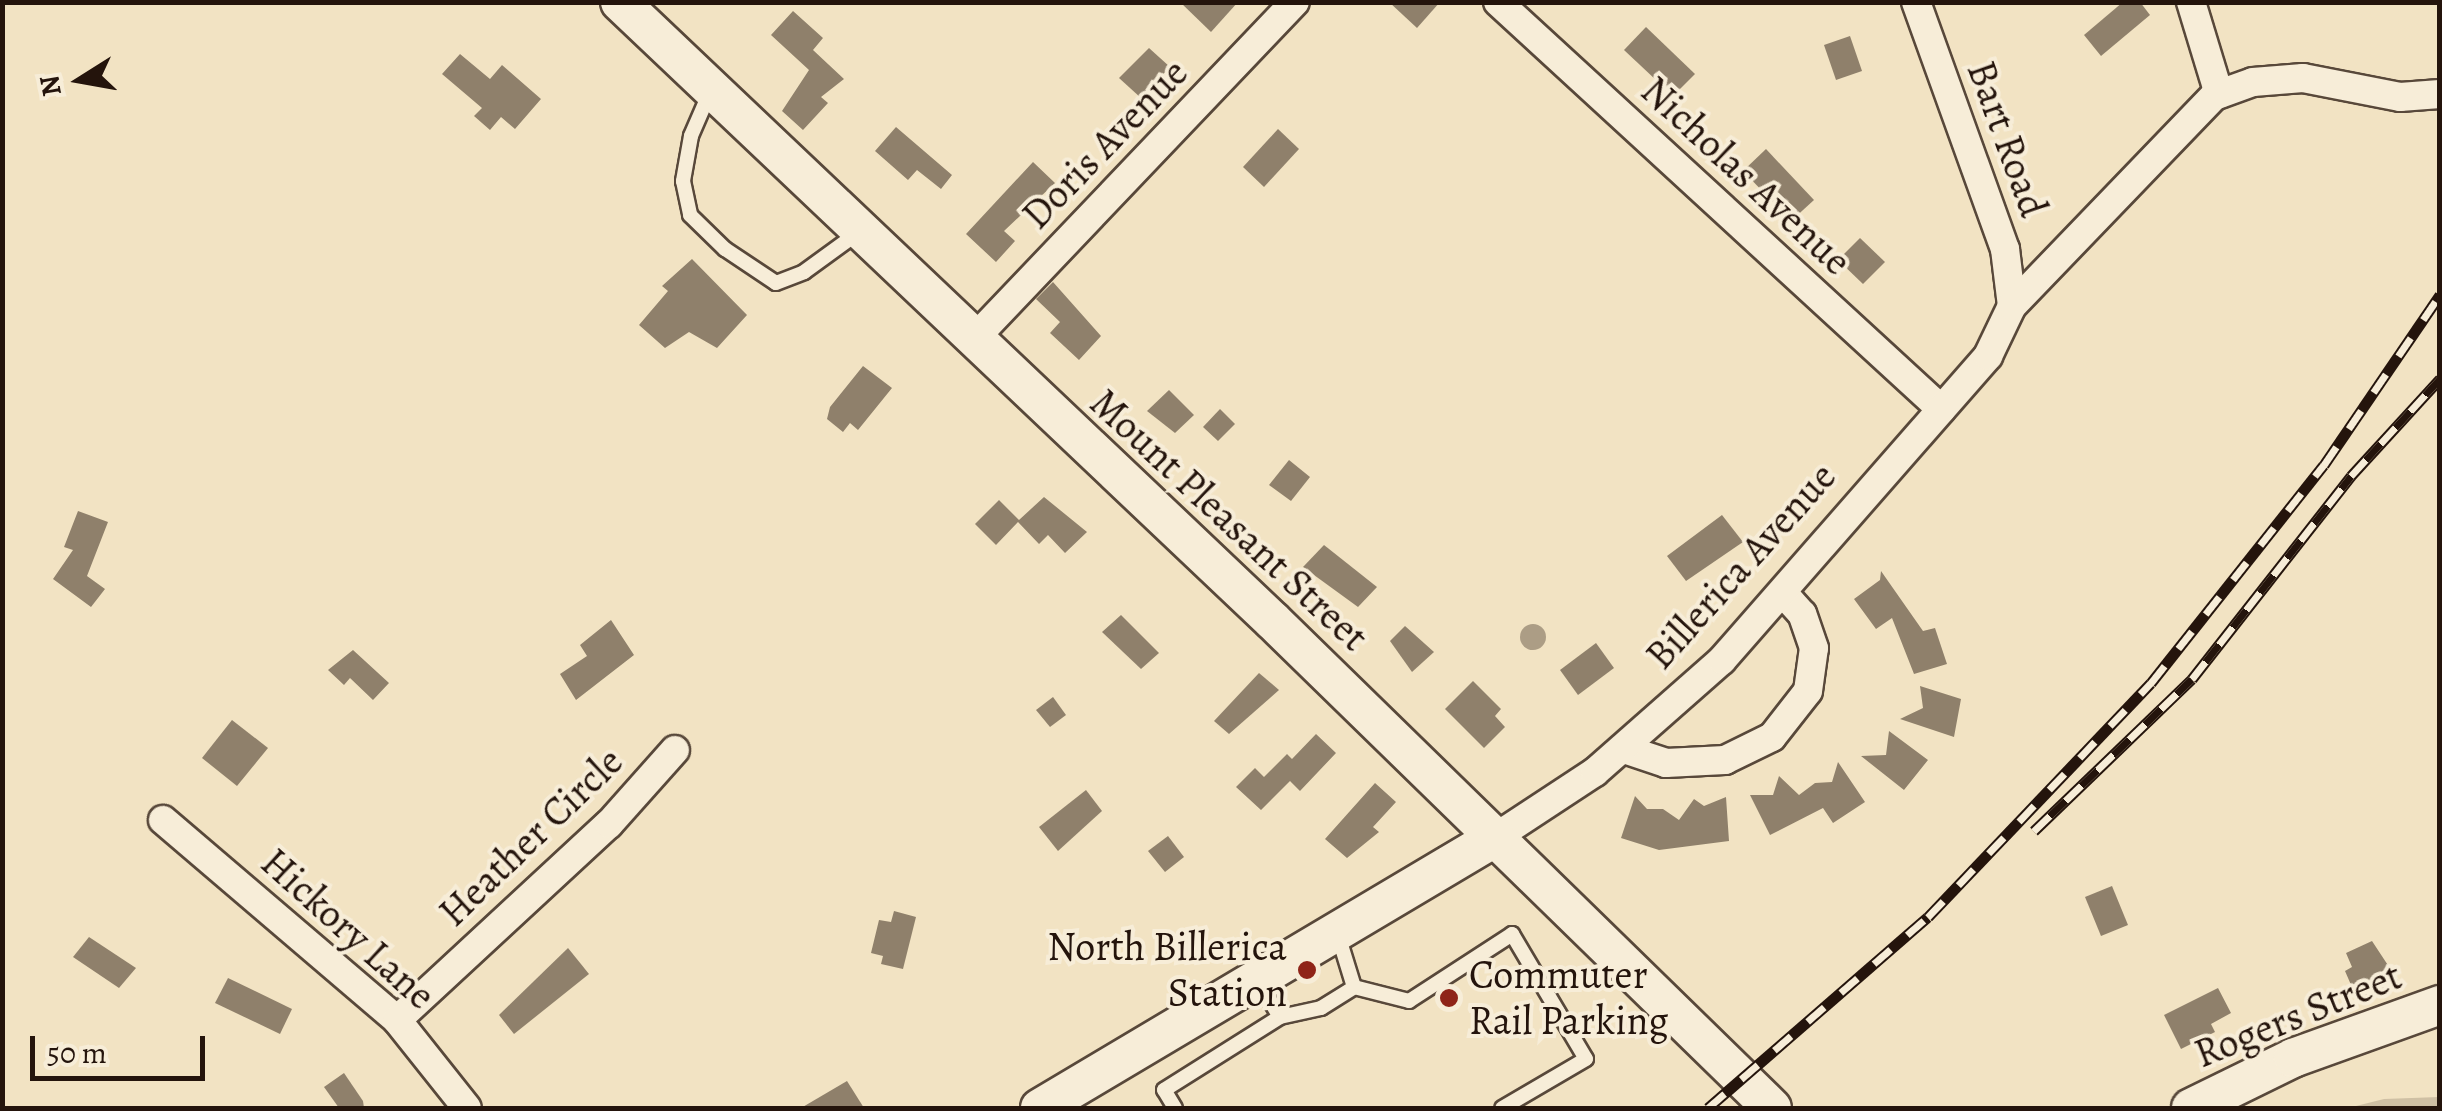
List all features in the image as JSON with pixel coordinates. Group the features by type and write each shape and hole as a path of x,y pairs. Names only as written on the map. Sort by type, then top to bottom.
{"main road":[{"name":"Mount Pleasant Street","path":"620,2 1496,837 1772,1108"},
{"name":"Billerica Avenue","path":"1040,1108 1496,837"},
{"name":"Rogers Street","path":"2191,1108 2293,1058 2440,1005"}],"street":[{"name":"Doris Avenue","path":"972,341 1295,2"},
{"name":"Nicholas Avenue","path":"1498,2 1941,408"},
{"name":"Bart Road","path":"1916,2 2005,249 2012,306"},
{"path":"2191,2 2219,94 2254,82 2303,78 2400,97 2440,94"},
{"name":"Billerica Avenue","path":"1496,837 1624,749 1784,594 2001,337 2012,306 2219,94"},
{"path":"1624,749 1666,763 1725,760 1772,737 1808,691 1814,648 1802,614 1784,594"},
{"name":"Heather Circle","path":"397,1020 609,824 675,750"},
{"name":"Hickory Lane","path":"163,820 397,1020 468,1108"}],"lane":[{"path":"712,89 691,136 683,181 690,215 725,249 776,283 804,272 860,231"},
{"path":"1337,930 1354,987"},
{"path":"1175,1108 1164,1090 1280,1017 1321,1008 1354,987 1409,1001 1512,934 1586,1060 1502,1108"},
{"path":"1257,978 1280,1017"}],"shaded area":[{"path":"1533,624 1542,628 1546,637 1542,646 1533,650 1524,646 1520,637 1524,628"},
{"path":"2439,1097 2439,1108 2348,1108 2384,1099"}],"building":[{"path":"1180,2 1238,2 1211,32"},
{"path":"1389,2 1440,2 1417,28"},
{"path":"2123,2 2140,2 2150,15 2101,56 2084,35"},
{"path":"793,11 823,38 813,50 844,79 821,97 828,103 803,130 782,111 809,70 771,35"},
{"path":"1646,27 1695,74 1673,96 1624,50"},
{"path":"1850,36 1862,71 1836,80 1824,45"},
{"path":"1149,48 1170,67 1141,98 1119,78"},
{"path":"460,54 490,79 502,65 541,99 515,129 501,117 490,130 474,116 482,108 442,74"},
{"path":"896,127 952,175 941,189 917,170 908,180 875,151"},
{"path":"1278,129 1299,149 1264,187 1243,167"},
{"path":"1766,149 1814,200 1791,221 1743,171"},
{"path":"1033,162 1055,183 1004,231 1015,241 996,262 966,234"},
{"path":"1860,238 1885,262 1863,284 1838,260"},
{"path":"692,259 747,315 717,348 689,332 665,348 639,325 668,291 662,286"},
{"path":"1053,282 1101,336 1079,360 1050,333 1060,322 1036,299"},
{"path":"863,366 892,388 858,430 850,423 843,432 827,419 830,407"},
{"path":"1169,390 1194,415 1175,433 1147,411"},
{"path":"1220,409 1235,424 1218,441 1203,427"},
{"path":"1289,460 1310,477 1291,501 1269,485"},
{"path":"1044,497 1087,532 1065,553 1048,535 1039,544 1018,522 996,545 975,524 999,500 1019,520"},
{"path":"78,511 108,522 87,576 105,589 91,607 53,579 73,550 64,547"},
{"path":"1722,515 1743,542 1686,581 1667,556"},
{"path":"1324,545 1377,587 1358,607 1303,567"},
{"path":"1881,571 1923,631 1935,628 1947,664 1914,674 1892,618 1876,629 1854,599 1880,580"},
{"path":"1121,615 1159,653 1141,669 1102,632"},
{"path":"611,620 634,655 576,700 560,674 587,656 580,645"},
{"path":"1405,626 1434,652 1412,672 1390,641"},
{"path":"1596,643 1614,668 1578,695 1560,670"},
{"path":"353,650 389,683 373,700 350,678 344,685 328,670"},
{"path":"1259,673 1279,690 1229,734 1214,721"},
{"path":"1473,681 1501,709 1495,716 1505,727 1484,748 1445,709"},
{"path":"1920,686 1961,699 1954,737 1900,719 1923,708"},
{"path":"1053,697 1066,715 1050,727 1036,710"},
{"path":"232,720 268,748 237,786 202,758"},
{"path":"1889,731 1928,760 1904,790 1861,756 1886,755"},
{"path":"1316,734 1336,753 1300,791 1290,781 1261,810 1236,787 1255,768 1264,777 1287,754 1292,759"},
{"path":"1838,762 1865,802 1833,823 1823,808 1770,835 1750,795 1773,795 1779,776 1799,795 1815,783 1832,782"},
{"path":"1375,783 1396,802 1373,827 1379,832 1347,858 1325,839"},
{"path":"1086,790 1102,811 1058,851 1039,827"},
{"path":"1635,796 1647,809 1663,809 1679,820 1694,799 1704,806 1726,797 1729,841 1659,850 1621,838"},
{"path":"1168,836 1184,857 1165,872 1148,851"},
{"path":"2112,886 2128,925 2101,936 2085,897"},
{"path":"894,911 916,917 903,969 881,964 883,956 871,953 879,920 891,922"},
{"path":"89,937 136,968 119,988 73,957"},
{"path":"2372,941 2399,982 2358,1001 2345,971 2352,967 2346,953"},
{"path":"568,948 589,974 514,1034 499,1015"},
{"path":"228,978 292,1009 280,1034 215,1003"},
{"path":"2218,988 2231,1013 2211,1024 2215,1032 2181,1049 2164,1015"},
{"path":"344,1073 364,1108 339,1108 324,1087"},
{"path":"847,1081 864,1108 801,1108"}],"railway":[{"path":"1708,1108 1928,917 2151,683 2324,465 2440,295"},
{"path":"2034,831 2192,679 2351,476 2440,379"}],"place":[{"name":"North Billerica Station","path":"1307,970"},
{"name":"Commuter Rail Parking","path":"1449,998"}]}
